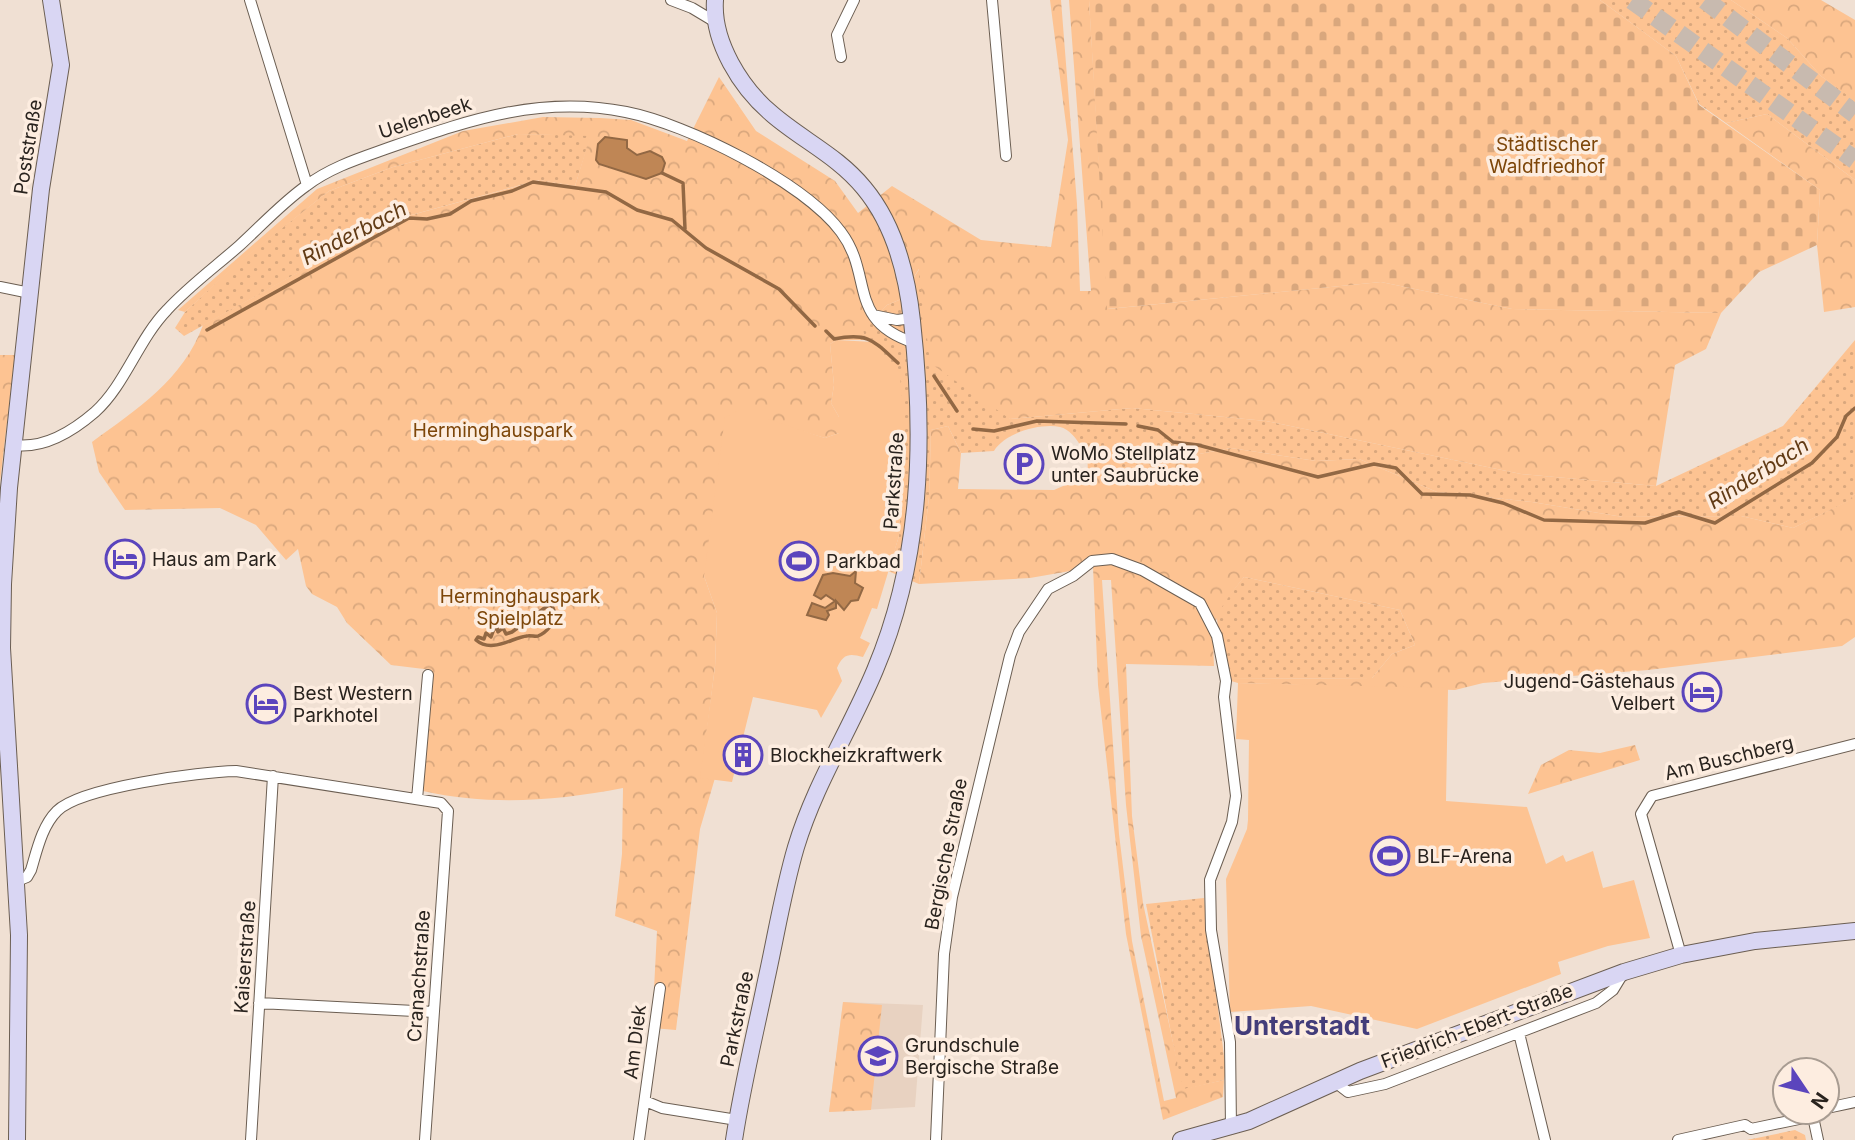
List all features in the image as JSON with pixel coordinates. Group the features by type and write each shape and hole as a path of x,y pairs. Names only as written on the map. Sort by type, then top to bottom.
{"street":[{"name":"Poststraße","path":"17,1140 17,881 2,648 4,563 41,189 61,65 51,0"},
{"path":"250,0 307,186"},
{"path":"671,0 692,8 717,23"},
{"name":"Parkstraße","path":"715,0 717,23 734,69 752,93 772,115 846,167 866,190 893,237 909,292 919,417 918,481 901,593 875,672 835,750 797,845 737,1134"},
{"path":"841,57 837,35 854,0"},
{"path":"992,0 1006,156"},
{"name":"Uelenbeek","path":"14,444 28,447 51,440 97,411 166,310 307,186 350,162 481,117 536,108 584,107 630,113 685,131 737,153 831,221 852,251 859,282 873,315 892,335 915,343"},
{"path":"0,287 30,293"},
{"path":"873,315 897,320 912,318"},
{"name":"Bergische Straße","path":"936,1140 944,954 952,897 1010,656 1019,632 1048,589 1073,576 1092,561 1106,558 1118,560 1169,584 1200,603 1217,636 1226,681 1223,697 1236,796 1232,821 1210,880 1211,930 1230,1042 1232,1134"},
{"path":"17,881 27,877 31,870 51,817 60,808 82,796 209,772 236,771 417,799 428,675"},
{"name":"Am Buschberg","path":"1681,955 1642,814 1651,796 1855,744"},
{"name":"Kaiserstraße","path":"251,1140 273,776"},
{"name":"Cranachstraße","path":"417,799 441,803 446,806 447,815 425,1140"},
{"name":"Friedrich-Ebert-Straße","path":"1181,1140 1232,1134 1335,1082 1624,972 1681,955 1755,941 1855,932"},
{"name":"Friedrich-Ebert-Straße","path":"1335,1082 1348,1093 1385,1084 1519,1033 1596,1003 1613,990 1624,972"},
{"name":"Am Diek","path":"639,1140 660,988"},
{"path":"259,1003 434,1012"},
{"path":"1519,1033 1545,1140"},
{"name":"Am Diek","path":"645,1101 737,1134"},
{"path":"1678,1140 1745,1125 1751,1129 1771,1125"}],"shaded area":[{"path":"605,137 627,140 627,148 637,155 650,151 662,157 665,163 662,173 646,179 599,164 596,160 598,144"},
{"path":"856,571 855,583 863,588 858,600 851,601 844,610 836,601 836,608 827,611 829,615 826,620 807,615 812,603 825,608 835,601 826,595 821,599 814,595 823,575 833,573 850,576"},
{"name":"Grundschule Bergische Straße","path":"843,1002 923,1005 915,1107 829,1112"}],"green space":[{"name":"Herminghauspark","path":"1050,0 1061,0 1077,204 1080,291 1091,291 1069,0 1089,0 1108,309 1381,282 1512,309 1721,313 1706,349 1675,365 1656,486 1521,474 1266,421 1132,408 1010,419 930,363 919,269 899,300 887,305 863,330 866,340 837,340 830,344 834,385 831,403 839,417 839,433 825,438 798,430 704,576 717,613 715,666 701,778 715,778 700,829 676,1030 652,1028 657,931 615,916 622,854 623,788 523,800 473,799 423,791 432,670 391,665 347,623 337,607 312,594 306,586 298,549 286,560 256,525 220,508 125,510 99,472 92,442 157,392 184,362 203,325 393,220 540,180 575,186 590,136 518,134 393,167 329,191 236,265 185,312 178,310 317,189 463,131 543,117 631,120 687,141 719,77 756,131 835,181 858,213 892,186 981,240 1051,247 1068,140"},
{"name":"Städtischer Waldfriedhof","path":"1089,0 1600,0 1676,56 1699,105 1820,190 1817,245 1759,272 1721,313 1512,309 1381,282 1107,309"},
{"path":"1600,0 1731,0 1787,38 1821,76 1855,100 1855,180 1767,114 1726,123 1699,104 1676,56"},
{"path":"1731,0 1821,0 1855,20 1855,101 1821,76 1787,38"},
{"path":"1767,114 1855,180 1855,307 1824,312 1817,245 1820,190 1726,123"},
{"path":"518,134 591,135 575,186 539,180 393,220 184,336 175,328 185,312 235,265 329,191 393,167"},
{"path":"920,268 1010,419 1132,408 1266,421 1521,474 1656,486 1783,426 1855,340 1855,494 1849,501 1793,528 1741,516 1623,517 1532,502 1437,492 1359,459 1316,461 1231,448 1088,475 1087,446 1080,445 1072,434 1063,428 1033,428 1014,434 994,451 961,453 948,426 931,430 929,497 919,584 888,571 899,536 904,440 873,342 866,340 862,330 887,305 899,300"},
{"name":"Parkbad","path":"837,340 873,342 900,373 904,440 899,536 877,609 872,608 860,638 870,643 863,657 847,656 839,663 837,668 842,681 821,718 817,710 753,697 732,782 700,778 715,667 717,613 704,576 725,417 740,410 825,438 839,433 839,417 831,403 834,385 830,344"},
{"path":"0,355 15,355 0,482"},
{"path":"948,426 961,453 958,489 1054,490 1088,475 1231,448 1316,461 1359,459 1437,492 1532,502 1623,517 1741,516 1793,528 1848,501 1855,494 1855,637 1842,646 1648,670 1483,683 1455,690 1238,683 1224,679 1372,678 1392,654 1415,645 1400,610 1244,577 1226,600 1217,618 1214,666 1126,664 1132,816 1143,903 1183,1089 1224,1080 1223,1097 1163,1120 1126,934 1098,685 1093,567 1030,578 919,584 929,497 931,430","holes":["1102,580 1111,580 1126,805 1141,936 1176,1098 1164,1101 1132,941 1119,834"]},
{"path":"1244,577 1400,610 1415,645 1392,654 1372,678 1224,679 1216,611"},
{"name":"BLF-Arena","path":"1238,683 1448,688 1446,801 1527,807 1546,864 1563,855 1566,862 1593,851 1603,888 1634,880 1650,938 1608,946 1558,962 1561,974 1417,1029 1311,1006 1230,1012 1226,879 1247,829 1248,820 1249,740 1236,739"},
{"path":"1635,745 1640,760 1528,794 1541,765 1569,750 1600,753"},
{"path":"1204,898 1226,1072 1224,1080 1182,1090 1146,904"},
{"path":"843,1002 882,1005 871,1110 829,1112"},
{"path":"1795,1130 1805,1135 1806,1140 1747,1140"}],"waterway":[{"path":"662,173 683,183 685,229"},
{"name":"Rinderbach","path":"207,330 409,218 427,219 450,214 471,201 512,191 533,182 606,192 637,210 672,220 706,248 779,289 815,326"},
{"name":"Rinderbach","path":"826,331 834,339 855,337 870,340 898,363"},
{"name":"Rinderbach","path":"934,376 957,411"},
{"name":"Rinderbach","path":"1138,426 1158,430 1173,442 1198,445 1318,477 1374,464 1396,468 1422,494 1470,495 1503,503 1544,520 1645,523 1679,512 1715,523 1812,463 1837,437 1846,416 1855,408"},
{"name":"Rinderbach","path":"973,429 994,431 1037,421 1126,424"},
{"path":"550,604 512,632 506,634 503,628 498,632 497,628 491,637 486,633 484,639 478,637 476,640 482,644 495,645 521,637 537,636 549,628 556,616 551,603"}],"tunnel":[{"path":"1632,0 1855,160"},
{"path":"1705,0 1855,114"}],"place":[{"name":"WoMo Stellplatz unter Saubrücke","path":"1024,464"},
{"name":"Haus am Park","path":"125,559"},
{"name":"Parkbad","path":"799,561"},
{"name":"Jugend-Gästehaus Velbert","path":"1702,692"},
{"name":"Best Western Parkhotel","path":"266,704"},
{"name":"Blockheizkraftwerk","path":"743,755"},
{"name":"BLF-Arena","path":"1390,856"},
{"name":"Grundschule Bergische Straße","path":"878,1056"}],"district":[{"name":"Unterstadt","path":"1302,1025"}],"park label":[{"name":"Herminghauspark Spielplatz","path":"520,607"}]}
